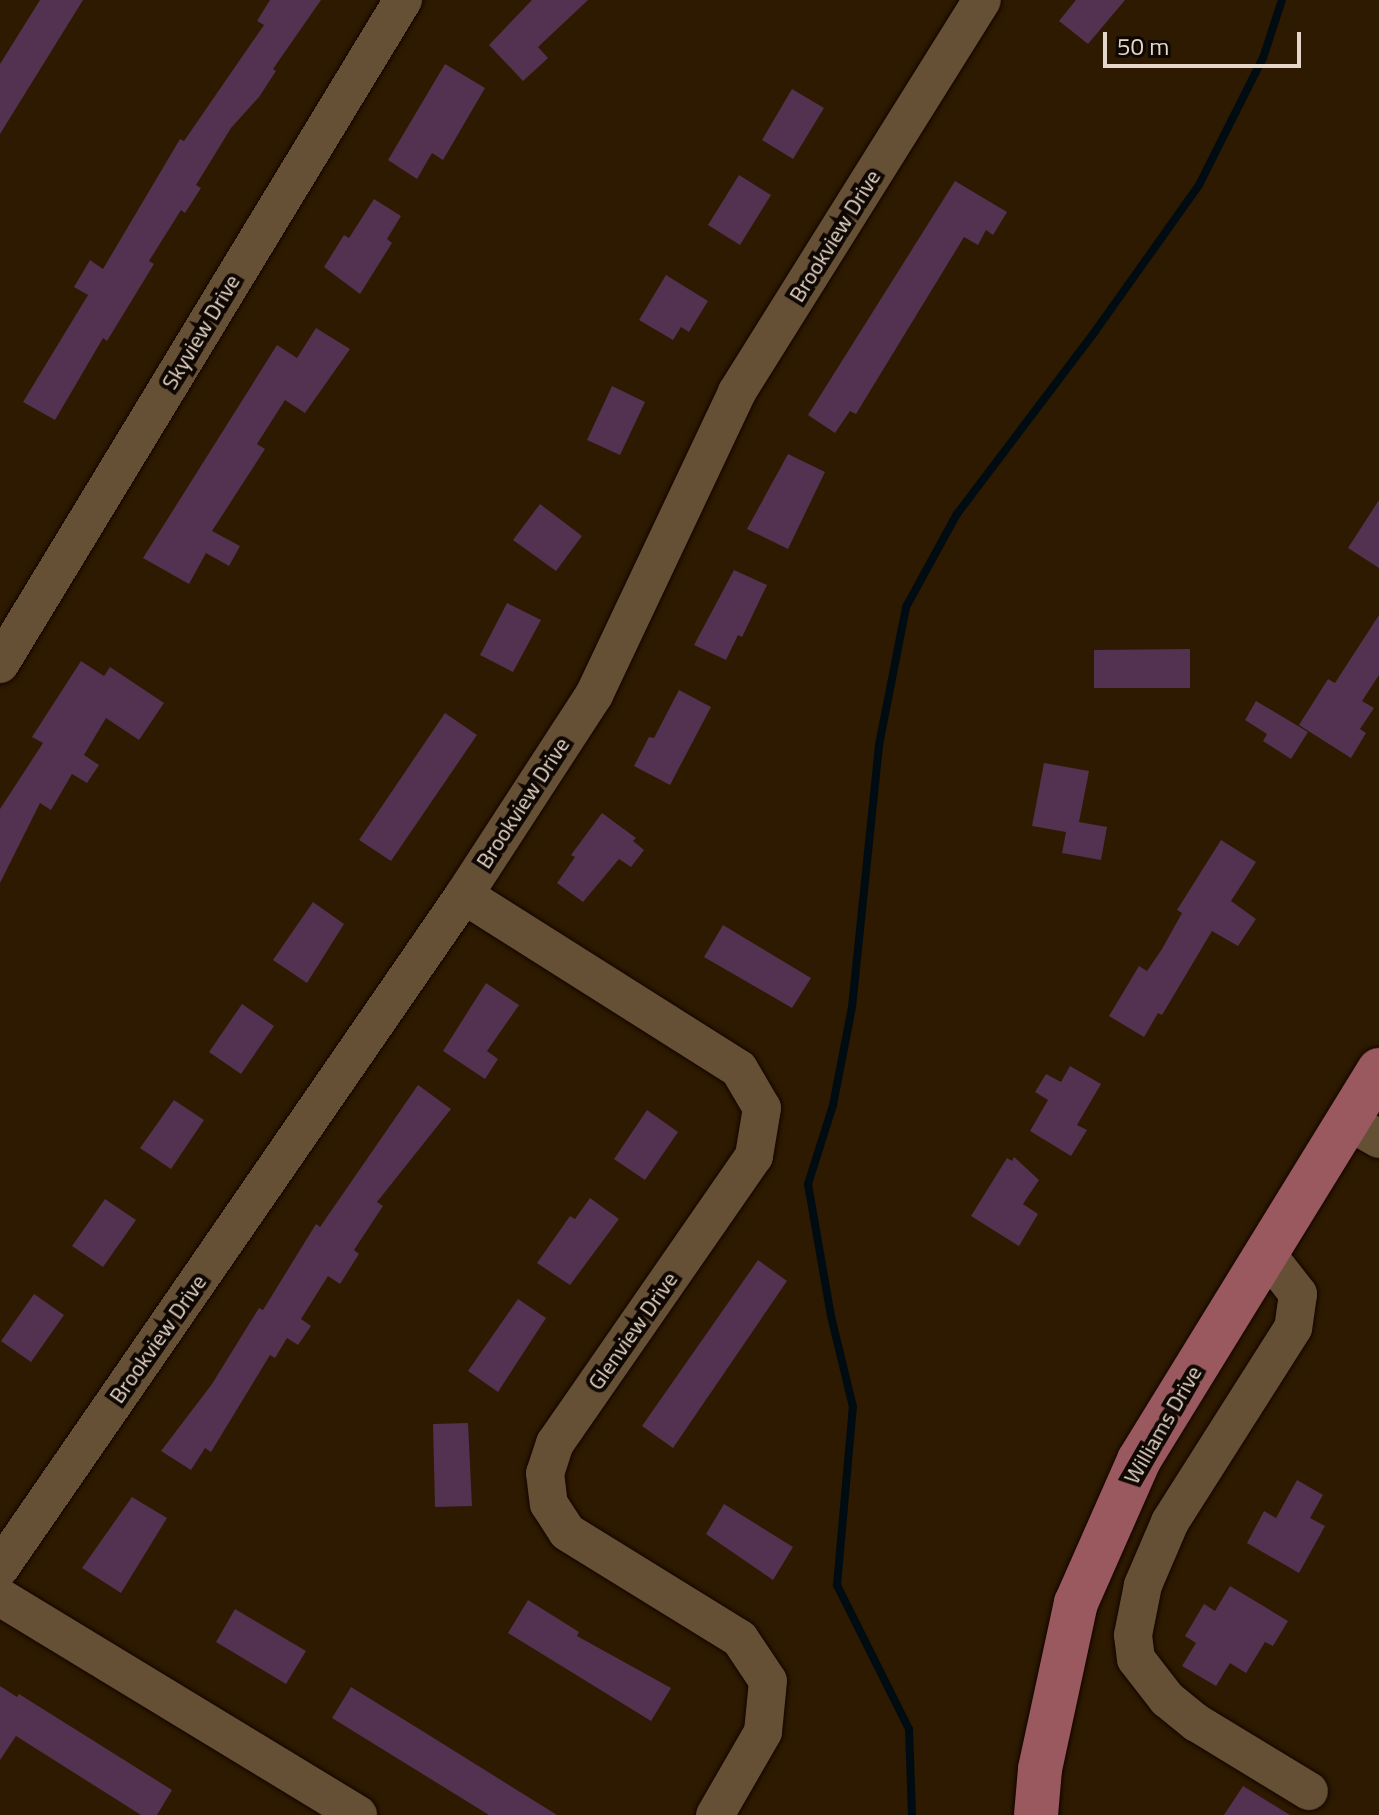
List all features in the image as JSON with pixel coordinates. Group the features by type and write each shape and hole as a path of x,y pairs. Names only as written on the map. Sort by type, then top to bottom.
{"main road":[{"name":"Williams Drive","path":"1036,1815 1040,1769 1076,1603 1139,1460 1266,1253 1363,1130 1379,1070"}],"street":[{"name":"Skyview Drive","path":"0,664 403,0"},
{"name":"Brookview Drive","path":"0,1568 464,895 594,695 737,392 982,0"},
{"name":"Glenview Drive","path":"464,895 739,1069 762,1108 754,1156 555,1443 545,1473 549,1504 567,1532 740,1639 768,1681 763,1732 715,1815"},
{"path":"1266,1253 1298,1294 1293,1328 1170,1522 1143,1585 1133,1635 1136,1659 1167,1699 1197,1723 1309,1791"},
{"path":"0,1597 358,1815"}],"building":[{"path":"40,0 83,0 0,134 0,64"},
{"path":"270,0 321,0 273,69 276,71 259,97 231,128 196,185 201,188 185,213 181,210 149,261 154,264 107,341 103,338 55,420 23,402 88,295 74,287 90,260 103,269 180,139 184,141 264,25 257,21"},
{"path":"532,0 588,0 538,47 548,58 523,81 489,45"},
{"path":"1076,0 1125,0 1088,44 1059,21"},
{"path":"445,64 485,88 443,160 432,153 417,179 388,160"},
{"path":"792,89 824,108 793,159 762,140"},
{"path":"739,175 771,195 740,245 708,225"},
{"path":"955,181 1007,212 993,235 986,230 978,245 964,237 856,414 850,411 835,433 808,415"},
{"path":"374,199 401,216 387,239 392,243 360,294 324,267 344,235 349,238"},
{"path":"666,275 708,301 689,332 681,327 673,340 639,320"},
{"path":"316,328 350,349 305,413 285,400 257,444 265,449 212,531 240,546 229,566 206,553 189,584 143,558 277,345 297,358"},
{"path":"612,386 645,402 620,455 587,440"},
{"path":"788,454 825,472 788,549 747,529"},
{"path":"1379,500 1379,568 1348,548"},
{"path":"540,504 582,536 556,571 513,540"},
{"path":"734,570 767,585 742,637 738,635 726,660 694,645"},
{"path":"507,603 541,620 513,672 480,655"},
{"path":"1379,615 1379,675 1362,701 1374,708 1360,729 1366,733 1351,758 1299,725 1328,679 1335,683"},
{"path":"1190,649 1190,688 1094,688 1094,650"},
{"path":"81,661 104,676 110,667 164,703 139,740 106,718 84,755 99,765 87,783 72,774 51,810 40,803 0,883 0,809 43,743 32,737"},
{"path":"679,690 711,707 670,785 634,766 649,737 654,738"},
{"path":"1256,701 1308,732 1291,759 1263,741 1267,734 1245,720"},
{"path":"445,713 477,735 391,861 359,840"},
{"path":"1044,763 1089,771 1079,822 1107,827 1101,860 1062,853 1066,832 1032,826"},
{"path":"602,813 636,838 633,841 644,850 631,867 619,859 583,902 557,883 575,857 571,855"},
{"path":"1221,840 1256,862 1231,901 1256,919 1238,946 1212,931 1162,1015 1158,1013 1144,1037 1109,1016 1139,966 1147,971 1162,949 1182,913 1177,910"},
{"path":"313,902 344,924 307,983 273,960"},
{"path":"723,925 811,978 792,1008 704,957"},
{"path":"486,983 519,1005 487,1051 498,1059 485,1079 443,1051"},
{"path":"242,1004 274,1026 241,1074 209,1052"},
{"path":"1070,1066 1101,1084 1077,1125 1087,1130 1071,1156 1030,1131 1048,1100 1035,1092 1046,1074 1061,1082"},
{"path":"418,1085 451,1109 377,1202 383,1206 354,1250 359,1254 340,1284 328,1276 301,1319 311,1326 298,1345 287,1338 275,1358 270,1355 211,1452 205,1448 191,1470 161,1451 212,1384 259,1308 263,1310 316,1224 320,1227"},
{"path":"174,1100 204,1120 171,1169 140,1148"},
{"path":"647,1110 678,1132 645,1180 614,1159"},
{"path":"1014,1157 1039,1180 1023,1204 1038,1214 1019,1246 971,1216 1007,1158 1012,1161"},
{"path":"590,1198 619,1219 570,1285 537,1263 570,1216 575,1219"},
{"path":"105,1199 136,1220 103,1267 72,1246"},
{"path":"758,1260 787,1281 673,1448 642,1426"},
{"path":"34,1294 64,1315 31,1362 1,1341"},
{"path":"518,1299 546,1318 498,1392 468,1371"},
{"path":"468,1423 472,1506 435,1507 433,1424"},
{"path":"1297,1480 1323,1495 1310,1518 1325,1526 1299,1573 1247,1543 1264,1511 1276,1518"},
{"path":"132,1497 167,1518 121,1593 82,1568"},
{"path":"724,1504 793,1547 773,1580 706,1534"},
{"path":"1230,1586 1288,1621 1273,1646 1265,1642 1246,1673 1230,1663 1216,1686 1182,1666 1196,1643 1185,1636 1204,1604 1215,1611"},
{"path":"528,1600 579,1632 577,1636 671,1688 651,1721 508,1633"},
{"path":"235,1609 306,1651 286,1684 216,1642"},
{"path":"0,1686 17,1697 19,1694 172,1790 157,1815 141,1815 16,1736 0,1760"},
{"path":"351,1687 557,1815 489,1815 332,1718"},
{"path":"1243,1786 1290,1815 1224,1815"}],"waterway":[{"path":"912,1815 909,1729 837,1585 853,1407 831,1316 808,1184 833,1105 852,1007 879,745 906,607 957,514 1096,330 1199,185 1263,58 1282,0"}]}
